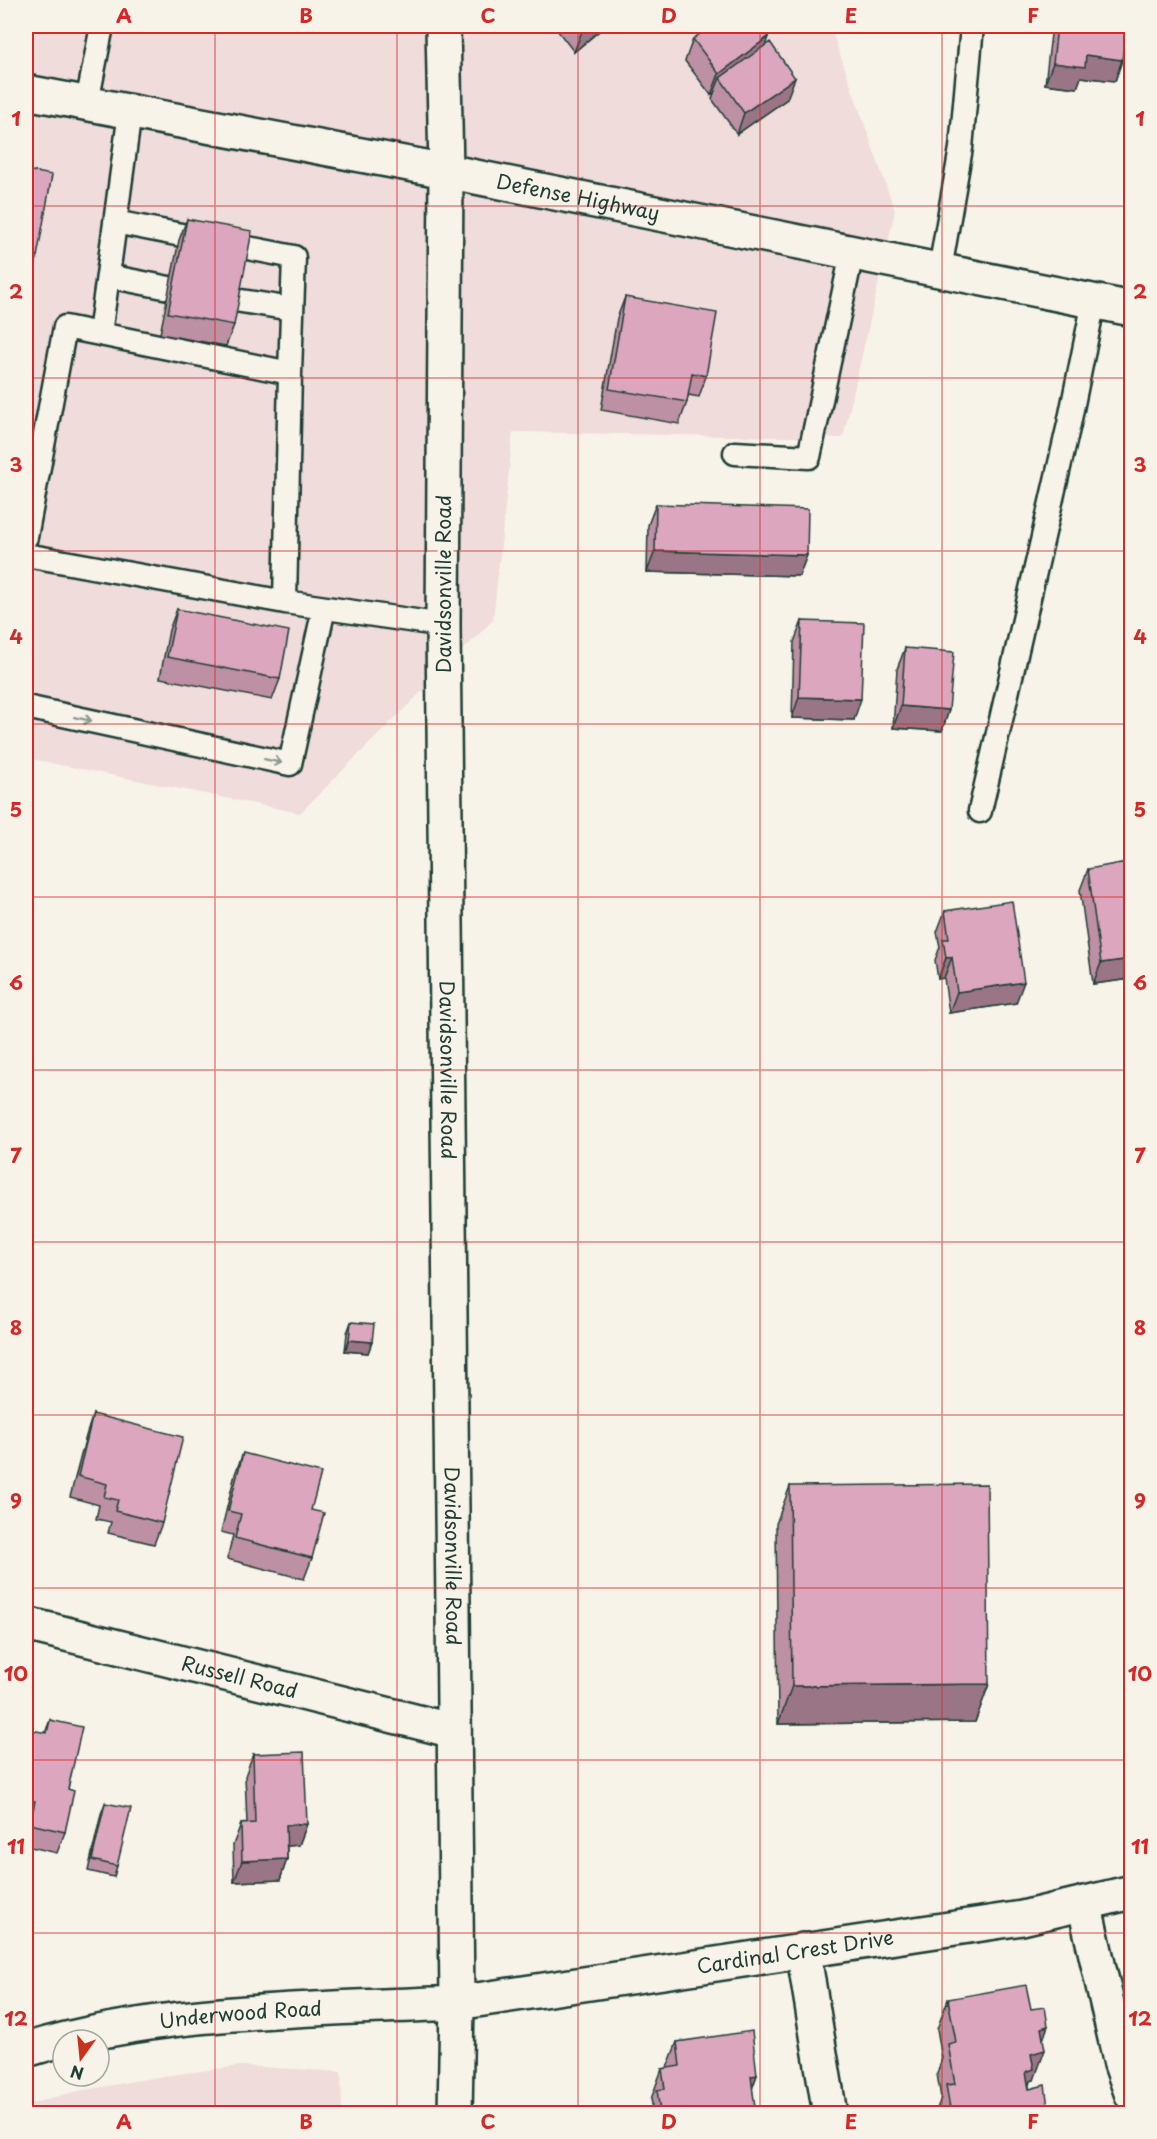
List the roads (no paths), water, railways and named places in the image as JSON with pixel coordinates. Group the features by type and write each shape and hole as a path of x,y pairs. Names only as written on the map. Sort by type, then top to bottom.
{"main road":[{"name":"Davidsonville Road","path":"443,26 446,171 443,626 457,2003 455,2114"},
{"name":"Defense Highway","path":"26,92 446,171 1131,309"},
{"name":"Russell Road","path":"26,1624 454,1731"},
{"name":"Cardinal Crest Drive","path":"457,2003 1022,1918 1131,1892"},
{"path":"1084,1903 1121,2064 1131,2095"},
{"path":"803,1950 830,2114"},
{"name":"Underwood Road","path":"26,2050 62,2039 137,2025 246,2013 457,2003"}],"lane":[{"path":"87,103 102,26"},
{"path":"940,270 961,148 972,26"},
{"path":"100,334 130,112"},
{"path":"115,222 294,256 285,602"},
{"path":"735,453 809,457 852,253"},
{"path":"108,276 170,288"},
{"path":"235,300 292,309"},
{"path":"980,811 1069,424 1094,301"},
{"path":"26,537 65,327 290,373"},
{"path":"26,555 285,602 443,626"},
{"path":"26,707 290,765 324,608"}]}
